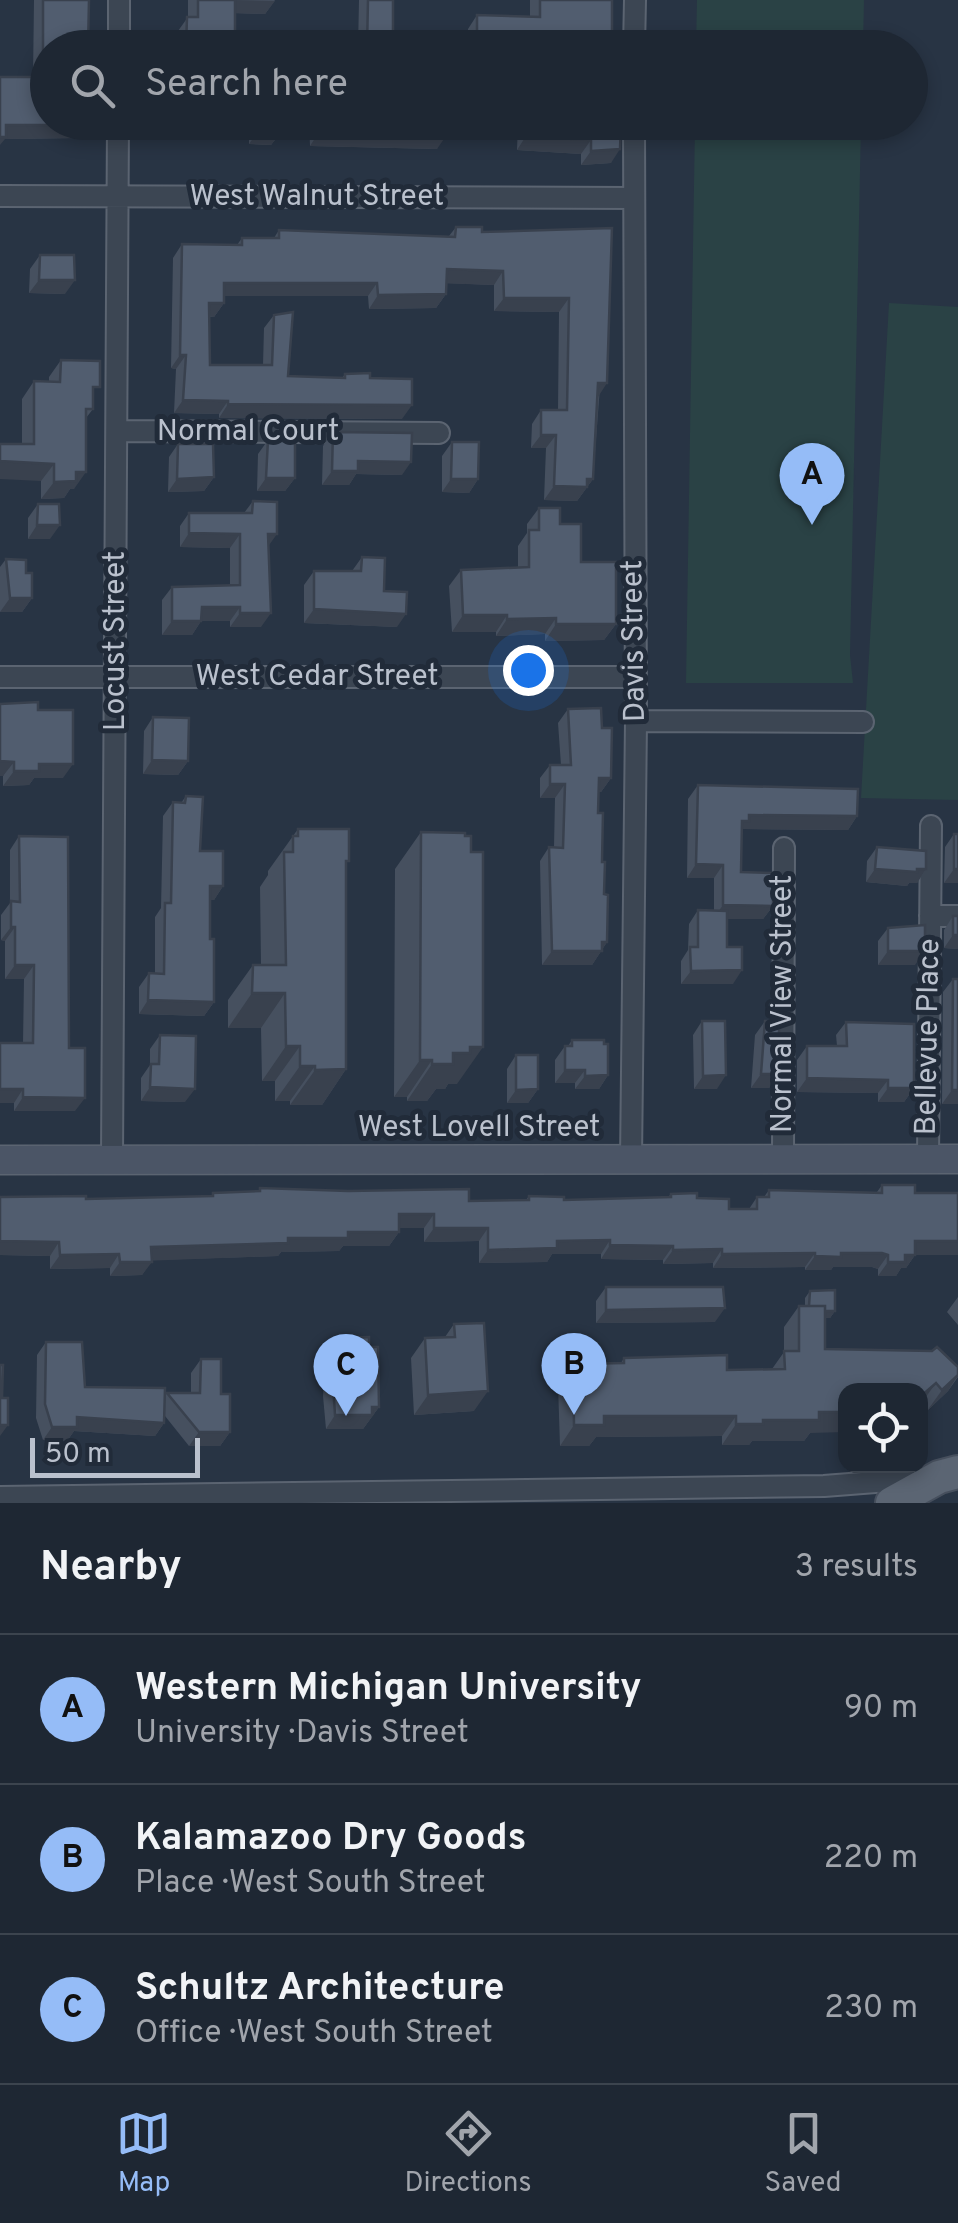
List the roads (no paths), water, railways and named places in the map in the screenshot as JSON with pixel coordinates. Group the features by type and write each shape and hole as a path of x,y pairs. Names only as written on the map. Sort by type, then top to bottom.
{"main road":[{"path":"892,1503 944,1476"}],"street":[{"path":"119,0 119,30"},
{"path":"634,30 635,0"},
{"name":"Locust Street","path":"112,1160 118,140"},
{"name":"Davis Street","path":"631,1160 636,721 634,140"},
{"name":"West Walnut Street","path":"0,196 634,198"},
{"name":"Normal Court","path":"118,431 439,433"},
{"name":"West Cedar Street","path":"0,676 634,676"},
{"path":"636,721 862,722"},
{"name":"Bellevue Place","path":"928,1158 931,826"},
{"name":"Normal View Street","path":"782,1159 784,848"},
{"name":"Bellevue Place","path":"930,916 958,916"},
{"name":"West Lovell Street","path":"0,1160 958,1159"},
{"path":"0,1497 824,1486 944,1476"}],"place":[{"name":"Western Michigan University","path":"812,525"},
{"name":"Kalamazoo Dry Goods","path":"574,1415"},
{"name":"Schultz Architecture","path":"346,1416"}]}
